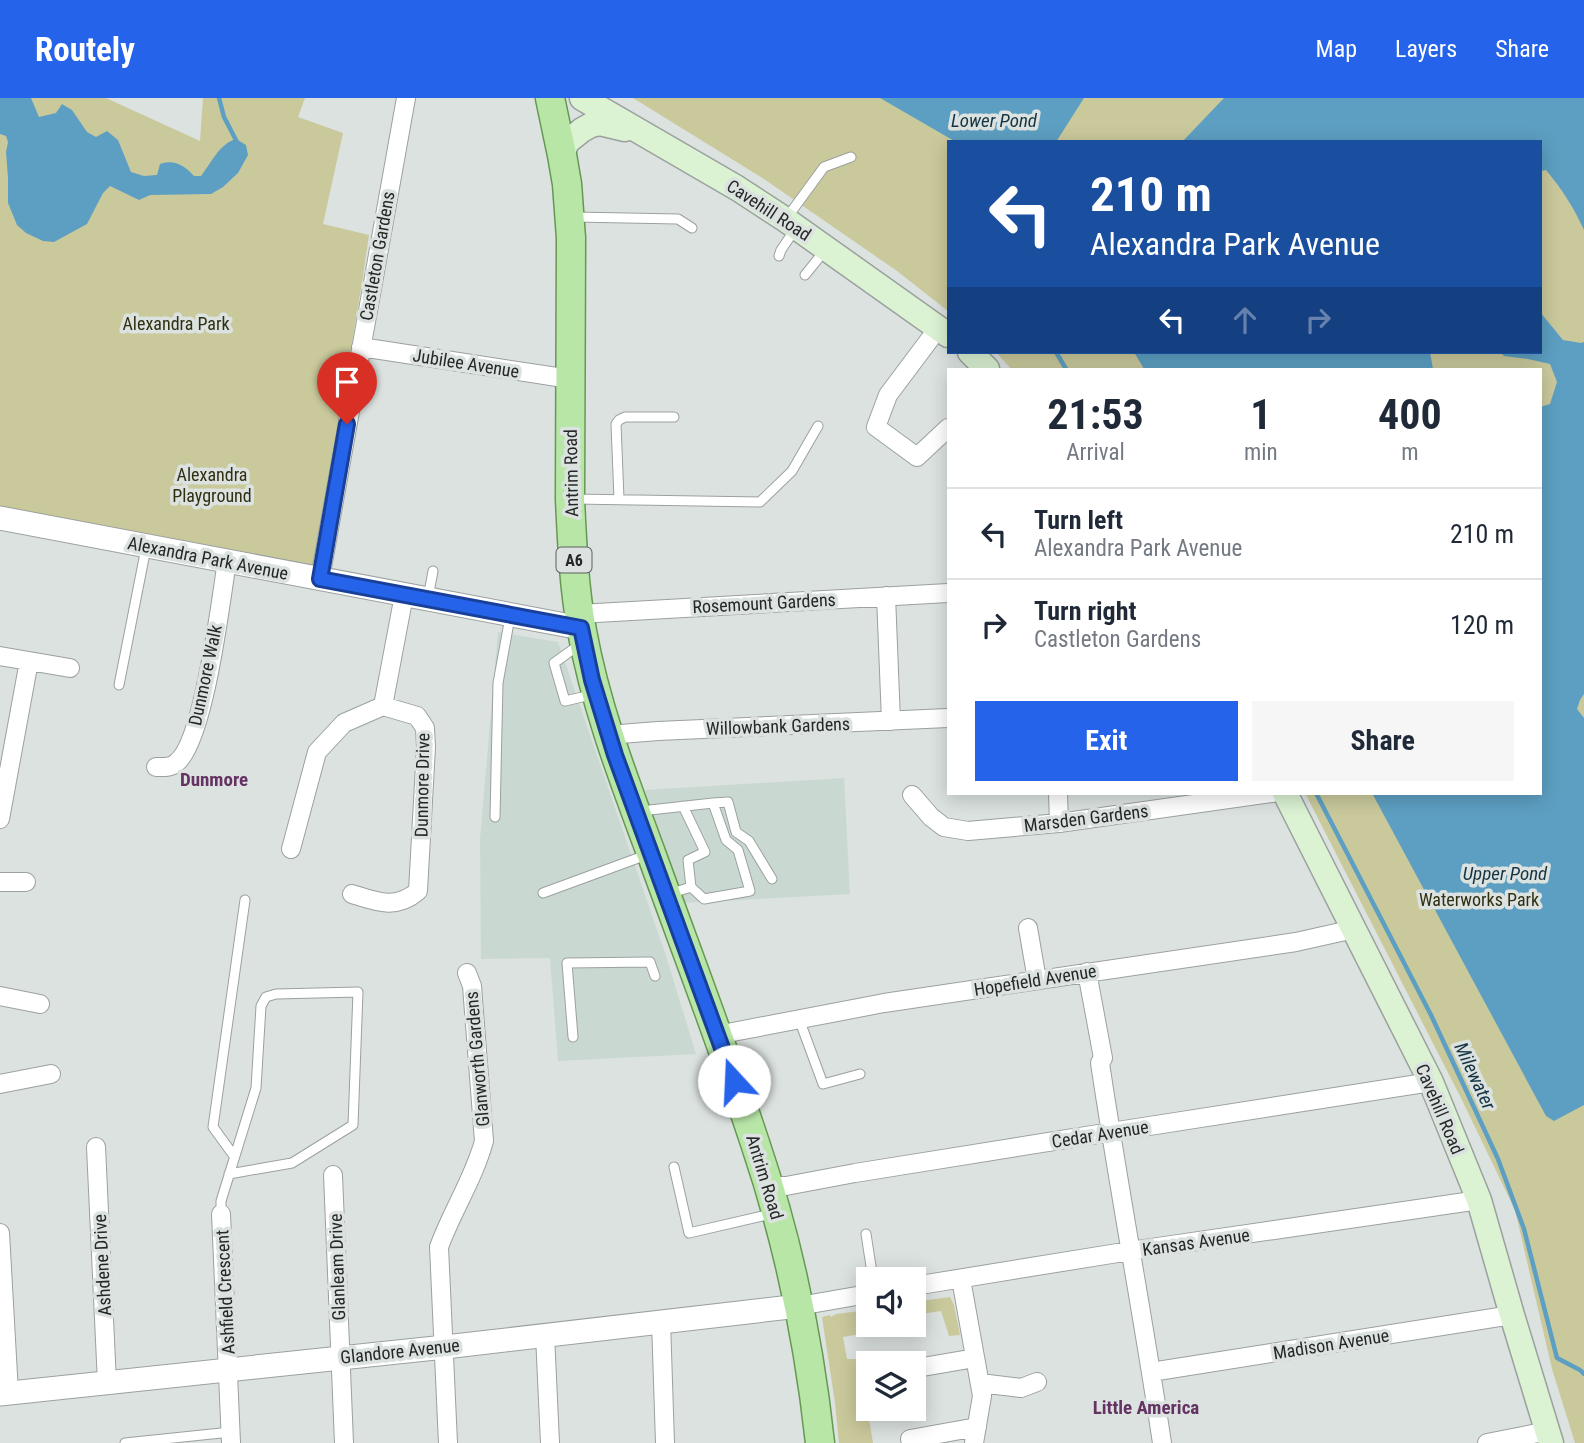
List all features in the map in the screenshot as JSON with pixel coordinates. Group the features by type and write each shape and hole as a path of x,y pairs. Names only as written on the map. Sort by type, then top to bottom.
{"main road":[{"name":"Cavehill Road","path":"582,98 737,188 944,331"},
{"name":"Antrim Road","path":"549,99 562,155 571,238 570,499 581,628 608,735 651,854 678,891 717,1035 773,1200 799,1306 820,1443"},
{"path":"562,155 567,142 591,125 600,123 639,132"},
{"path":"972,354 986,368"},
{"name":"Cavehill Road","path":"1286,795 1431,1083 1479,1200 1550,1437"}],"street":[{"name":"Castleton Gardens","path":"320,579 406,98"},
{"path":"944,331 888,395 876,427 917,457 947,429"},
{"name":"Jubilee Avenue","path":"361,346 570,379"},
{"name":"Alexandra Park Avenue","path":"0,519 581,628"},
{"name":"Dunmore Walk","path":"156,767 174,766 189,745 212,659 227,561"},
{"name":"Rosemount Gardens","path":"581,628 886,596 947,593"},
{"path":"291,849 317,752 344,723 383,706 404,595"},
{"path":"886,596 891,721"},
{"path":"0,656 70,668"},
{"path":"0,819 29,661"},
{"name":"Dunmore Drive","path":"352,894 379,903 407,901 418,891 425,728 417,716 383,706"},
{"name":"Willowbank Gardens","path":"608,735 947,719"},
{"name":"Marsden Gardens","path":"912,795 931,817 944,827 968,831 1059,823 1258,795"},
{"path":"1058,795 1059,823"},
{"path":"0,881 26,882"},
{"path":"1028,928 1037,980"},
{"name":"Hopefield Avenue","path":"717,1035 884,1003 1296,942 1354,929"},
{"path":"1087,972 1103,1058 1100,1063 1162,1443"},
{"name":"Glanworth Gardens","path":"448,1443 439,1247 447,1224 479,1160 484,1141 472,986 467,973"},
{"path":"0,996 40,1004"},
{"path":"0,1084 51,1074"},
{"name":"Cedar Avenue","path":"773,1200 786,1186 855,1173 1431,1083"},
{"name":"Ashdene Drive","path":"96,1147 107,1383"},
{"name":"Glanleam Drive","path":"334,1175 344,1443"},
{"name":"Kansas Avenue","path":"926,1284 1130,1251 1479,1200"},
{"name":"Ashfield Crescent","path":"222,1214 231,1438"},
{"path":"0,1233 5,1394"},
{"path":"910,1439 976,1435 982,1396 961,1279"},
{"path":"799,1306 856,1296"},
{"name":"Glandore Avenue","path":"5,1394 799,1306"},
{"name":"Madison Avenue","path":"1151,1373 1512,1315"},
{"path":"661,1321 665,1443"},
{"path":"545,1335 550,1443"},
{"path":"926,1366 975,1358"},
{"path":"980,1383 1021,1388 1037,1382"},
{"path":"1487,1443 1550,1437"}],"lane":[{"path":"779,256 791,223 824,167 851,157"},
{"path":"569,217 678,219 692,228"},
{"path":"805,275 827,248"},
{"path":"620,499 616,424 625,417 674,417"},
{"path":"570,499 760,502 792,471 818,426"},
{"path":"119,685 146,546"},
{"path":"427,599 433,571"},
{"path":"495,817 498,683 510,615"},
{"path":"635,812 728,802 736,832 749,841 772,879"},
{"path":"684,806 705,852 688,860 678,891 704,899 750,891 738,850 726,840 713,803"},
{"path":"543,892 651,854"},
{"path":"234,1156 213,1126 245,900"},
{"path":"573,1037 567,963 650,962 656,976"},
{"path":"222,1214 221,1201 234,1156 256,1087 261,1006 266,998 276,994 358,992 353,1125 292,1163 229,1174"},
{"path":"799,1019 823,1084 860,1074"},
{"path":"674,1167 689,1233 773,1200"},
{"path":"866,1234 871,1267"},
{"path":"125,1443 231,1438"}],"shaded area":[{"path":"498,632 558,642 666,956 696,1054 558,1061 550,958 481,959 480,839"},
{"path":"844,778 850,894 683,903 645,790"}],"green space":[{"name":"Alexandra Park","path":"0,98 106,98 200,141 203,98 305,98 298,117 343,133 323,224 369,235 314,572 0,511"},
{"name":"Waterworks Park","path":"633,98 1584,98 1584,1443 1575,1443 1552,1369 1515,1210 1460,1096 1306,795 1542,795 1542,368 1010,368 998,354 1542,354 1542,140 947,140 947,310 897,271 764,179"},
{"path":"950,1297 960,1335 949,1336 941,1311 926,1313 926,1300"},
{"path":"856,1312 856,1335 843,1337 847,1359 856,1359 856,1421 869,1421 873,1443 839,1443 822,1317"}],"water":[{"path":"0,98 31,98 39,117 56,113 62,104 72,110 87,132 96,137 107,131 118,140 131,172 144,176 157,175 160,164 170,162 183,166 194,176 201,176 220,149 236,139 246,145 248,155 238,173 211,194 150,195 139,200 110,186 103,193 87,224 54,242 43,241 17,225 8,203 8,142 6,136 0,134"},
{"name":"Lower Pond","path":"880,98 1084,98 1057,140 953,140"},
{"path":"1224,98 1584,98 1584,230 1557,184 1546,170 1542,171 1542,140 1184,140"},
{"name":"Upper Pond","path":"1542,314 1563,340 1584,342 1584,694 1577,709 1584,718 1584,1105 1554,1121 1546,1116 1373,795 1542,795 1542,406 1550,404 1557,382 1550,364 1502,354 1542,354"},
{"path":"1135,354 1430,354 1433,368 1143,368"}],"waterway":[{"name":"Milewater","path":"219,98 224,117 237,142"},
{"name":"Milewater","path":"1057,354 1065,368"},
{"name":"Milewater","path":"1317,795 1431,1015 1498,1159 1524,1229 1557,1358 1584,1374"}],"district":[{"name":"Dunmore","path":"214,779"},
{"name":"Little America","path":"1146,1407"}],"route":[{"path":"347,424 320,579 581,628 608,735 734,1081"}],"park label":[{"name":"Alexandra Playground","path":"212,484"}]}
